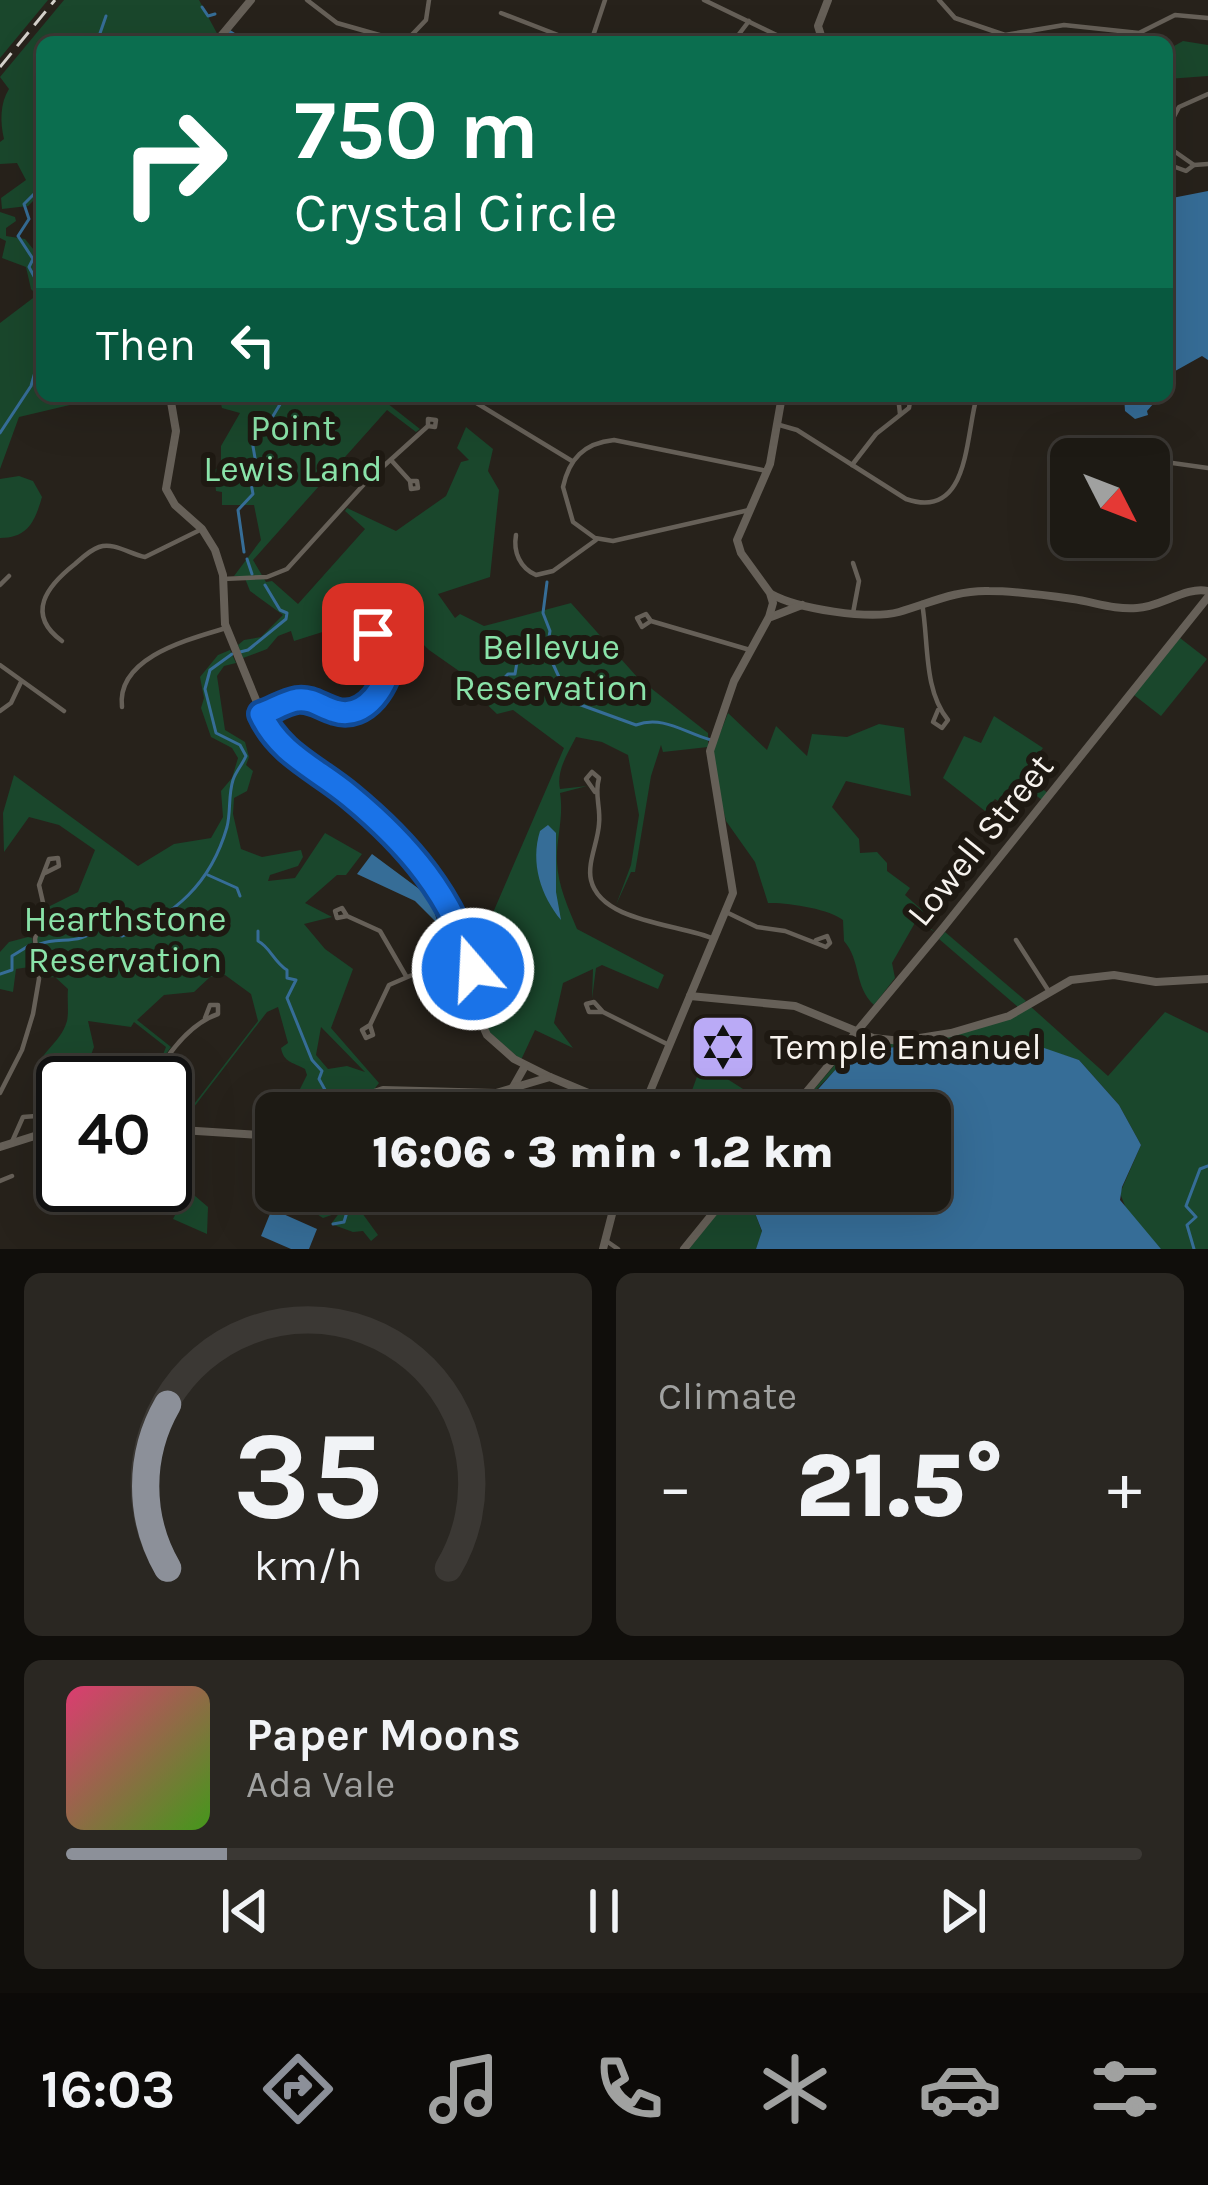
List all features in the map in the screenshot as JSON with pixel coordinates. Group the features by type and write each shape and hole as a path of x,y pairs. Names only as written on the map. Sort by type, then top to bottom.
{"street":[{"path":"221,36 251,0"},
{"path":"307,0 345,27 381,36"},
{"path":"410,36 425,20 429,0"},
{"path":"593,36 605,0"},
{"path":"704,0 779,36"},
{"path":"819,36 818,22 828,0"},
{"path":"939,0 955,18 1000,34 1064,25 1139,33 1175,15 1208,18"},
{"path":"501,13 560,36"},
{"path":"738,36 749,21"},
{"path":"1173,109 1208,94"},
{"path":"1173,147 1179,157 1194,165"},
{"path":"1173,166 1184,171 1208,164"},
{"path":"171,402 176,431 165,487 215,550 223,579 226,628 275,739 352,797 416,861 447,900 465,943 484,1030 493,1042 525,1066 587,1092"},
{"path":"475,402 572,461"},
{"path":"780,402 766,472 737,540 770,593 804,605 894,614 938,597 992,591 1141,608 1198,589 1208,594"},
{"path":"899,402 900,414"},
{"path":"852,465 910,402"},
{"path":"774,424 796,430 915,502 948,496 958,483 976,402"},
{"path":"223,579 267,578 282,572 428,427"},
{"path":"748,510 622,541 598,539 580,529 568,512 563,488 572,461 592,445 614,440 766,472"},
{"path":"391,459 410,482"},
{"path":"1170,463 1208,468"},
{"path":"62,641 53,634 42,608 58,577 98,548 113,546 145,557 202,530"},
{"path":"516,535 521,564 536,575 553,571 598,539"},
{"path":"853,613 859,581 854,562"},
{"path":"0,584 9,575"},
{"path":"648,1092 726,912 734,877 710,751 734,681 769,617 770,593"},
{"name":"Lowell Street","path":"807,1092 1208,594"},
{"path":"922,603 927,669 938,710"},
{"path":"769,617 804,605"},
{"path":"651,621 750,650"},
{"path":"122,707 127,681 158,652 226,628"},
{"path":"261,714 301,700 337,712 352,711 378,695 403,661 385,638 364,636"},
{"path":"0,665 64,711"},
{"path":"0,711 11,703 22,682"},
{"path":"595,792 599,820 590,878 602,898 646,922 715,939"},
{"path":"0,1093 22,1050 33,1014 39,979 36,932 44,909 39,887 45,873"},
{"path":"726,912 757,928 816,940"},
{"path":"347,916 380,932 406,976"},
{"path":"1016,940 1048,990"},
{"path":"370,1025 385,989 433,967 453,946 465,943"},
{"path":"690,996 795,1006 873,1038 901,1041 951,1034 1009,1016 1071,980 1109,975 1206,982"},
{"path":"603,1012 669,1045"},
{"path":"167,1056 205,1018"},
{"path":"512,1089 525,1066"},
{"path":"486,1092 550,1077"},
{"path":"377,1092 426,1092"},
{"path":"11,1144 22,1118 36,1117"},
{"path":"192,1131 255,1135"},
{"path":"0,1148 36,1136"},
{"path":"0,1181 12,1176"},
{"path":"613,1212 604,1244 618,1249"},
{"path":"684,1249 713,1212"}],"green space":[{"path":"0,0 48,0 0,58"},
{"path":"64,0 199,0 218,36 36,36 36,201 2,209 1,198 26,180 17,163 0,164 2,113 9,89 0,77"},
{"path":"1183,41 1208,45 1208,76 1173,79 1173,47"},
{"path":"0,212 16,221 6,228 6,236 25,239 36,253 36,294 26,267 2,258 6,241 0,238"},
{"path":"36,296 36,402 83,402 19,417 0,469 0,323"},
{"path":"220,402 386,402 420,429 416,432 387,410 253,560 266,582 272,581 298,604 365,529 347,508 396,531 446,496 461,462 469,460 457,448 466,427 493,449 488,471 499,490 490,577 438,594 455,618 460,614 484,626 571,603 638,678 708,733 708,747 663,752 661,745 635,872 616,905 631,865 639,815 628,755 602,742 576,737 564,762 560,789 587,786 560,793 558,871 577,929 664,975 658,989 602,965 596,968 592,999 593,969 563,983 554,1023 573,1048 535,1030 521,1060 486,1029 473,959 564,748 513,710 497,714 476,694 479,685 429,650 389,611 294,641 291,631 278,636 267,649 243,658 238,645 261,637 283,615 250,591 244,576 234,576 261,540 254,505 222,505 222,492 216,491 214,470 221,466 221,446 240,413 222,408"},
{"path":"19,476 33,481 42,497 29,526 17,535 0,538 0,479"},
{"path":"1180,638 1207,659 1161,716 1134,695"},
{"path":"230,650 236,663 224,666 217,676 225,730 245,742 246,765 253,771 247,791 234,798 241,849 262,857 301,850 298,866 270,875 268,881 295,878 325,833 362,854 346,875 337,875 305,903 332,917 304,924 325,949 353,969 331,1028 379,1083 372,1092 298,1092 307,1075 282,1053 288,1043 278,1007 267,1012 192,1110 258,1021 251,994 225,975 210,977 194,992 164,995 137,1020 171,1047 164,1056 166,1047 134,1022 131,1027 88,1021 94,1047 91,1056 44,1056 67,1021 68,989 55,977 42,978 36,941 48,907 78,892 95,850 59,825 29,817 4,852 3,813 14,775 138,866 174,844 211,838 223,817 221,791 232,778 238,758 232,748 211,737 201,708 200,677 218,655","holes":["321,1027 365,1072 347,1066 328,1069 316,1055"]},
{"path":"728,713 767,750 776,726 807,756 812,734 847,737 879,724 904,728 911,796 846,781 832,807 859,839 860,853 877,852 887,863 887,871 910,888 905,895 923,911 925,924 935,932 916,921 892,963 895,978 874,1005 844,941 843,920 807,907 768,903 755,862 726,821 713,751"},
{"path":"994,716 1043,748 1022,775 1048,793 1042,800 1017,781 1000,802 995,799 985,811 943,778 964,736 981,743"},
{"path":"945,932 1026,1001 1018,1007 939,939"},
{"name":"Hearthstone Reservation","path":"28,937 36,966 16,969 13,992 0,989 0,952 9,942"},
{"path":"1030,1006 1108,1076 1165,1012 1208,1033 1208,1249 1161,1249 1128,1214 1120,1193 1141,1145 1119,1105 1079,1060 1012,1039 950,1040 872,1050 836,1069 812,1092 856,1040 903,1041 986,1023"},
{"path":"702,1063 748,1092 691,1092"},
{"path":"192,1193 208,1207 207,1234 173,1219 177,1212 192,1212"},
{"path":"340,1212 361,1212 378,1235 371,1241 363,1231 331,1224"},
{"path":"718,1212 755,1212 762,1232 756,1249 689,1249"}],"water":[{"path":"1208,191 1208,360 1202,356 1173,372 1173,198"},
{"path":"1124,402 1155,402 1148,415 1135,419 1125,411"},
{"path":"548,825 556,833 561,920 543,890 537,867 540,831"},
{"path":"372,854 430,897 438,924 415,901 357,874"},
{"path":"1018,1039 1079,1060 1119,1105 1141,1145 1120,1200 1161,1249 756,1249 762,1231 755,1212 951,1212 951,1092 816,1092 836,1069 872,1050 950,1040"},
{"path":"271,1212 317,1229 309,1249 291,1249 261,1236"}],"waterway":[{"path":"202,7 208,16 215,14"},
{"path":"99,36 106,16"},
{"path":"229,31 237,36"},
{"path":"36,192 24,204 29,219 18,236 33,259 29,267 36,280"},
{"path":"0,433 31,386 36,369"},
{"path":"244,552 238,510 253,494 251,483 258,475 251,435 267,426 281,402"},
{"path":"247,559 252,574"},
{"path":"547,582 543,613 550,631 548,643 556,646 553,664 570,701 636,725 665,724 711,740"},
{"path":"240,652 286,619 287,613 280,610 265,585"},
{"path":"495,688 508,674 515,674 517,662 547,644"},
{"path":"40,944 78,939 99,926 122,936 159,918 201,881 220,847 233,780 246,756 240,745 216,733 205,689 210,670 232,654"},
{"path":"208,875 237,888 240,896"},
{"path":"258,931 258,941 287,970 287,978 296,980 287,998 312,1060 322,1071 319,1079 326,1092"},
{"path":"0,974 12,970 12,956 30,945"},
{"path":"1194,1249 1187,1225 1196,1217 1186,1206 1200,1169 1208,1166"},
{"path":"333,1224 344,1222 347,1212"}],"railway":[{"path":"0,67 55,0"}],"place":[{"name":"Temple Emanuel","path":"723,1047"}],"route":[{"path":"373,634 388,640 396,653 390,673 372,700 352,711 337,712 301,700 261,714 275,739 352,797 416,861 457,919 473,969"}],"park label":[{"name":"Point Lewis Land","path":"293,448"},
{"name":"Bellevue Reservation","path":"551,668"}]}
